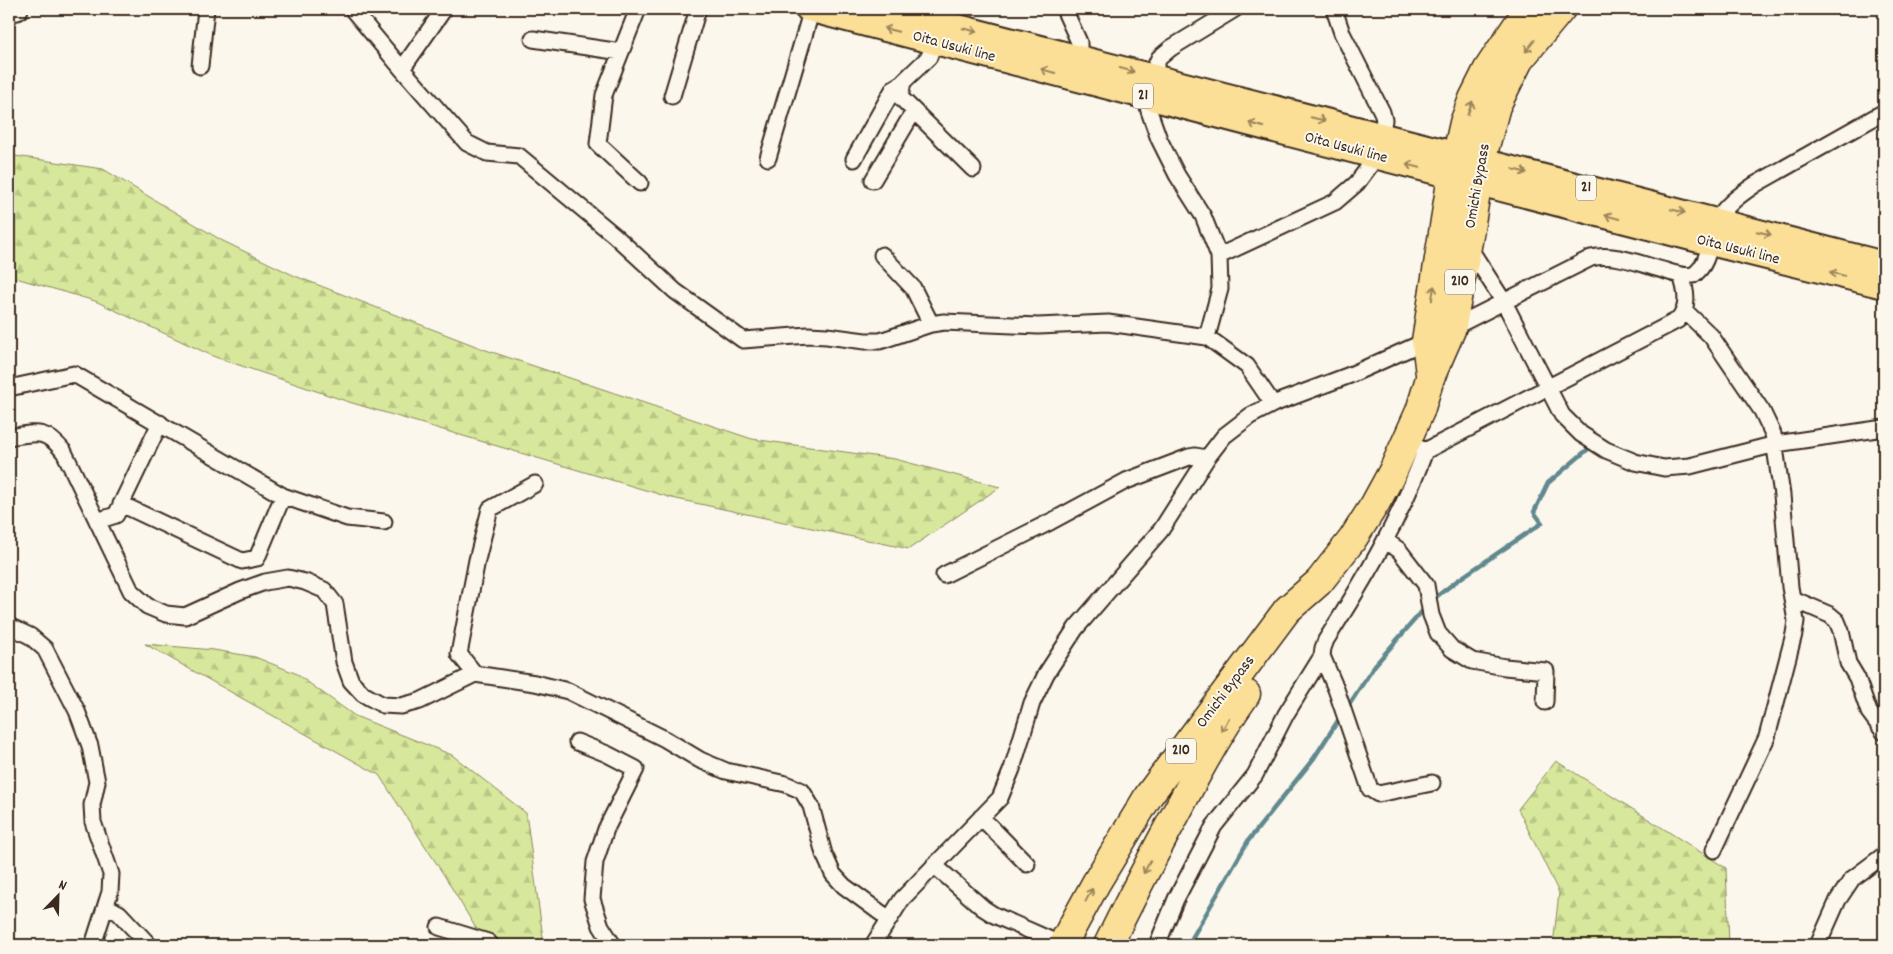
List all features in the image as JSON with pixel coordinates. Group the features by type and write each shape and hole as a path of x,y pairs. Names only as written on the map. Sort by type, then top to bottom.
{"highway":[{"name":"Omichi Bypass","path":"1064,942 1104,868 1168,768 1287,610 1319,582 1352,540 1416,446 1420,411 1430,378 1451,330 1468,241 1464,123 1473,99 1488,69 1518,24 1531,9"},
{"name":"Omichi Bypass","path":"1430,378 1426,341 1466,168 1519,60 1561,9"},
{"name":"Omichi Bypass","path":"1108,945 1139,882 1216,739 1238,705 1301,620 1319,582"}],"main road":[{"name":"Oita Usuki line","path":"811,9 938,32 1149,86 1713,232 1884,286"},
{"name":"Oita Usuki line","path":"888,9 938,32"},
{"name":"Oita Usuki line","path":"1713,232 1884,264"}],"street":[{"path":"9,10 17,9"},
{"path":"200,66 206,9"},
{"path":"352,9 467,143 487,153 519,156 614,235 675,291 743,340 808,335 880,341 931,324 944,322 1038,326 1108,323 1207,337 1248,366 1272,404"},
{"path":"402,69 444,9"},
{"path":"638,9 604,94 598,144 640,183"},
{"path":"672,96 698,9"},
{"path":"768,158 811,9"},
{"path":"1064,9 1080,42 1079,68"},
{"path":"1207,337 1220,288 1219,256 1203,216 1177,175 1159,139 1149,111 1149,86 1159,58 1235,9"},
{"path":"1219,256 1335,202 1357,183 1380,146 1384,120 1382,112 1342,33 1334,9"},
{"path":"854,158 894,88 929,57 938,32"},
{"path":"533,39 621,52"},
{"path":"903,82 900,97 973,169"},
{"path":"873,180 914,111"},
{"path":"873,945 902,899 1000,798 1012,768 1032,703 1054,661 1076,628 1162,530 1207,458 1224,436 1235,426 1272,404 1350,375 1451,330 1579,263 1599,256 1619,258 1681,276 1688,277 1697,273 1703,265 1713,232 1741,194 1884,112"},
{"path":"1468,241 1470,249 1504,302 1562,415 1581,434 1606,450 1635,462 1664,468 1690,466 1776,444 1884,428"},
{"path":"882,255 913,288 931,324"},
{"path":"1432,783 1378,794 1370,789 1336,689 1322,656 1322,648 1326,640 1386,541 1411,488 1416,446 1548,387 1678,320 1685,311 1685,288 1681,276"},
{"path":"1685,311 1711,336 1762,411 1773,434 1776,444 1782,495 1790,587 1796,621 1771,723 1751,772 1714,850"},
{"path":"9,388 74,374 283,496 347,518 384,522"},
{"path":"97,521 116,515 160,423"},
{"path":"9,437 38,433 54,439 64,452 131,591 147,606 166,614 185,616 264,582 288,578 305,582 324,590 335,604 344,662 351,681 364,694 383,705 401,706 420,701 475,674 536,683 568,691 666,739 700,760 726,771 786,784 802,791 810,806 824,854 833,874 844,886 889,919"},
{"path":"944,575 1050,522 1126,481 1189,457 1207,458"},
{"path":"475,674 459,654 477,560 490,509 534,484"},
{"path":"121,504 242,561 258,558 283,496"},
{"path":"1386,541 1399,550 1426,585 1431,615 1438,634 1452,648 1472,661 1505,667 1546,671 1545,702"},
{"path":"1793,599 1830,615 1837,621 1848,663 1857,678 1869,712 1884,732"},
{"path":"9,626 30,636 45,649 77,711 90,746 97,782 92,805 93,822 111,874 110,892 93,945"},
{"path":"1157,945 1176,899 1214,826 1255,775 1286,714 1322,656"},
{"path":"577,742 607,754 636,769 606,830 595,862 592,899 601,926 613,945"},
{"path":"981,817 1027,864"},
{"path":"1818,945 1838,900 1852,879 1884,855"},
{"path":"934,865 983,908 994,915 1064,942"},
{"path":"106,906 119,913 149,945"},
{"path":"439,927 488,942 490,945"}],"green space":[{"path":"9,155 103,169 221,240 295,276 486,350 752,439 895,459 1000,487 909,549 672,498 349,402 215,357 95,301 9,276"},
{"path":"145,644 214,650 255,657 295,673 355,716 452,755 526,813 544,945 486,945 444,875 379,775"},
{"path":"1556,761 1726,868 1729,945 1553,945 1559,893 1518,809"}],"waterway":[{"path":"1432,600 1542,523 1534,512 1548,483 1587,450 1589,446"},
{"path":"1347,708 1375,665 1425,608"},
{"path":"1188,945 1248,841 1314,758 1341,716"}]}
